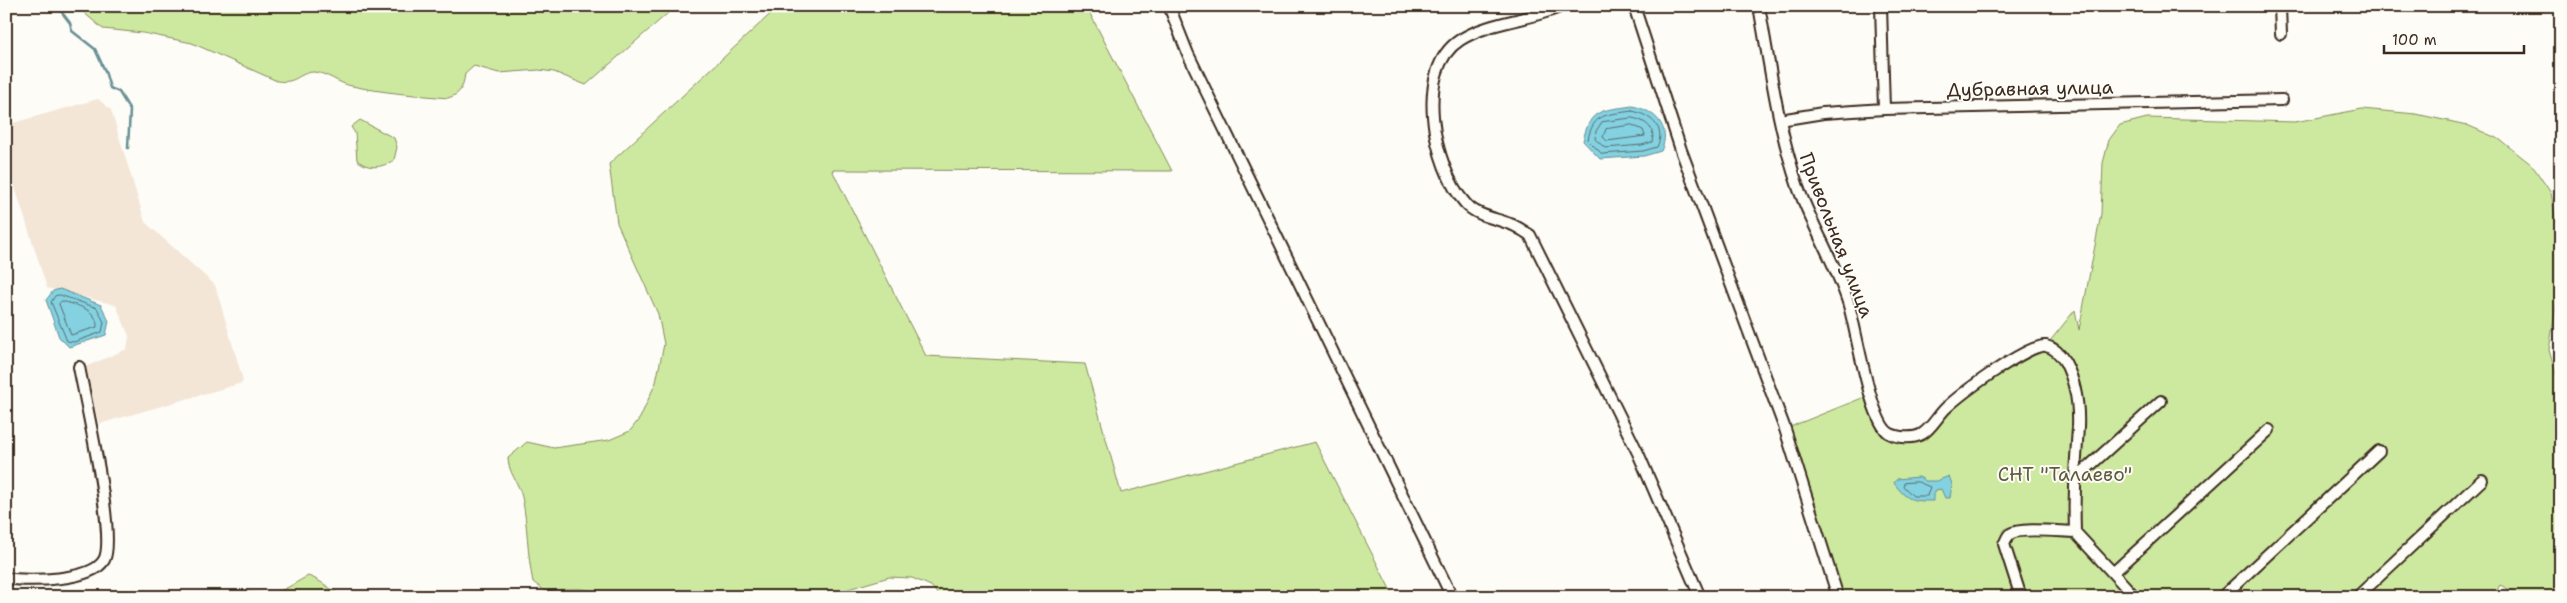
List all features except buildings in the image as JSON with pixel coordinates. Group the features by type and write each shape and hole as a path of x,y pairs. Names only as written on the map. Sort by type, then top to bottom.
{"street":[{"path":"1169,6 1188,54 1452,597"},
{"path":"1562,6 1477,30 1458,41 1442,58 1434,80 1434,122 1446,168 1454,186 1466,205 1489,218 1511,224 1530,235 1638,452 1700,597"},
{"path":"1634,6 1681,150 1785,429 1838,597"},
{"name":"Привольная улица","path":"1759,6 1780,120 1799,189 1848,302 1878,416 1889,433 1902,437 1915,437 1924,433 1945,408 1958,398 2016,357 2038,347 2046,346 2060,354 2070,371 2077,394 2074,480"},
{"path":"1881,6 1884,109"},
{"path":"2280,6 2281,34"},
{"name":"Дубравная улица","path":"1780,120 1823,113 1884,109 2282,100"},
{"path":"6,578 21,580 66,577 88,573 98,568 107,554 107,522 79,367"},
{"path":"2135,597 2076,532 2074,480 2161,400"},
{"path":"2113,573 2269,430"},
{"path":"2222,597 2379,451"},
{"path":"2357,597 2482,480"},
{"path":"2021,597 2004,544 2011,533 2076,532"}],"shaded area":[{"path":"98,99 111,110 145,222 215,285 243,380 242,383 99,424 85,367 127,349 129,336 116,305 47,288 6,159 6,125"}],"green space":[{"path":"76,6 676,6 586,85 554,72 539,70 499,73 474,66 465,74 459,92 448,98 400,94 347,85 323,74 313,72 289,81 277,81 192,43 143,33 103,29"},
{"path":"779,6 1086,6 1172,171 832,170 926,356 1085,364 1121,493 1315,442 1394,597 940,597 931,586 912,578 889,577 821,597 605,597 583,589 545,591 533,582 522,497 508,463 508,458 527,442 554,448 609,440 630,431 640,418 656,382 664,344 658,314 617,223 609,164"},
{"name":"СНТ \"Талаево\"","path":"2362,109 2416,114 2467,125 2499,139 2532,165 2551,193 2558,231 2558,294 2549,350 2561,391 2561,597 2524,597 2500,585 2493,597 1838,597 1785,429 1872,394 1889,433 1915,437 2016,357 2046,346 2075,310 2079,330 2101,214 2103,163 2109,140 2120,125 2147,118 2295,122"},
{"path":"360,120 394,138 397,147 394,160 384,165 371,167 357,160 355,133 351,127"},
{"path":"308,576 344,597 227,597 238,592 277,592"}],"water":[{"path":"1632,106 1648,111 1663,127 1664,142 1661,151 1644,156 1600,159 1583,141 1589,122 1598,113"},
{"path":"60,289 101,305 109,321 106,335 69,347 59,337 46,300 53,291"},
{"path":"1949,476 1952,484 1950,498 1945,498 1941,489 1936,490 1933,495 1933,501 1910,499 1894,483 1897,479 1919,477 1926,481 1937,481"}],"waterway":[{"path":"57,6 70,23 72,31 95,49 110,88 119,92 130,110 128,148"}]}
